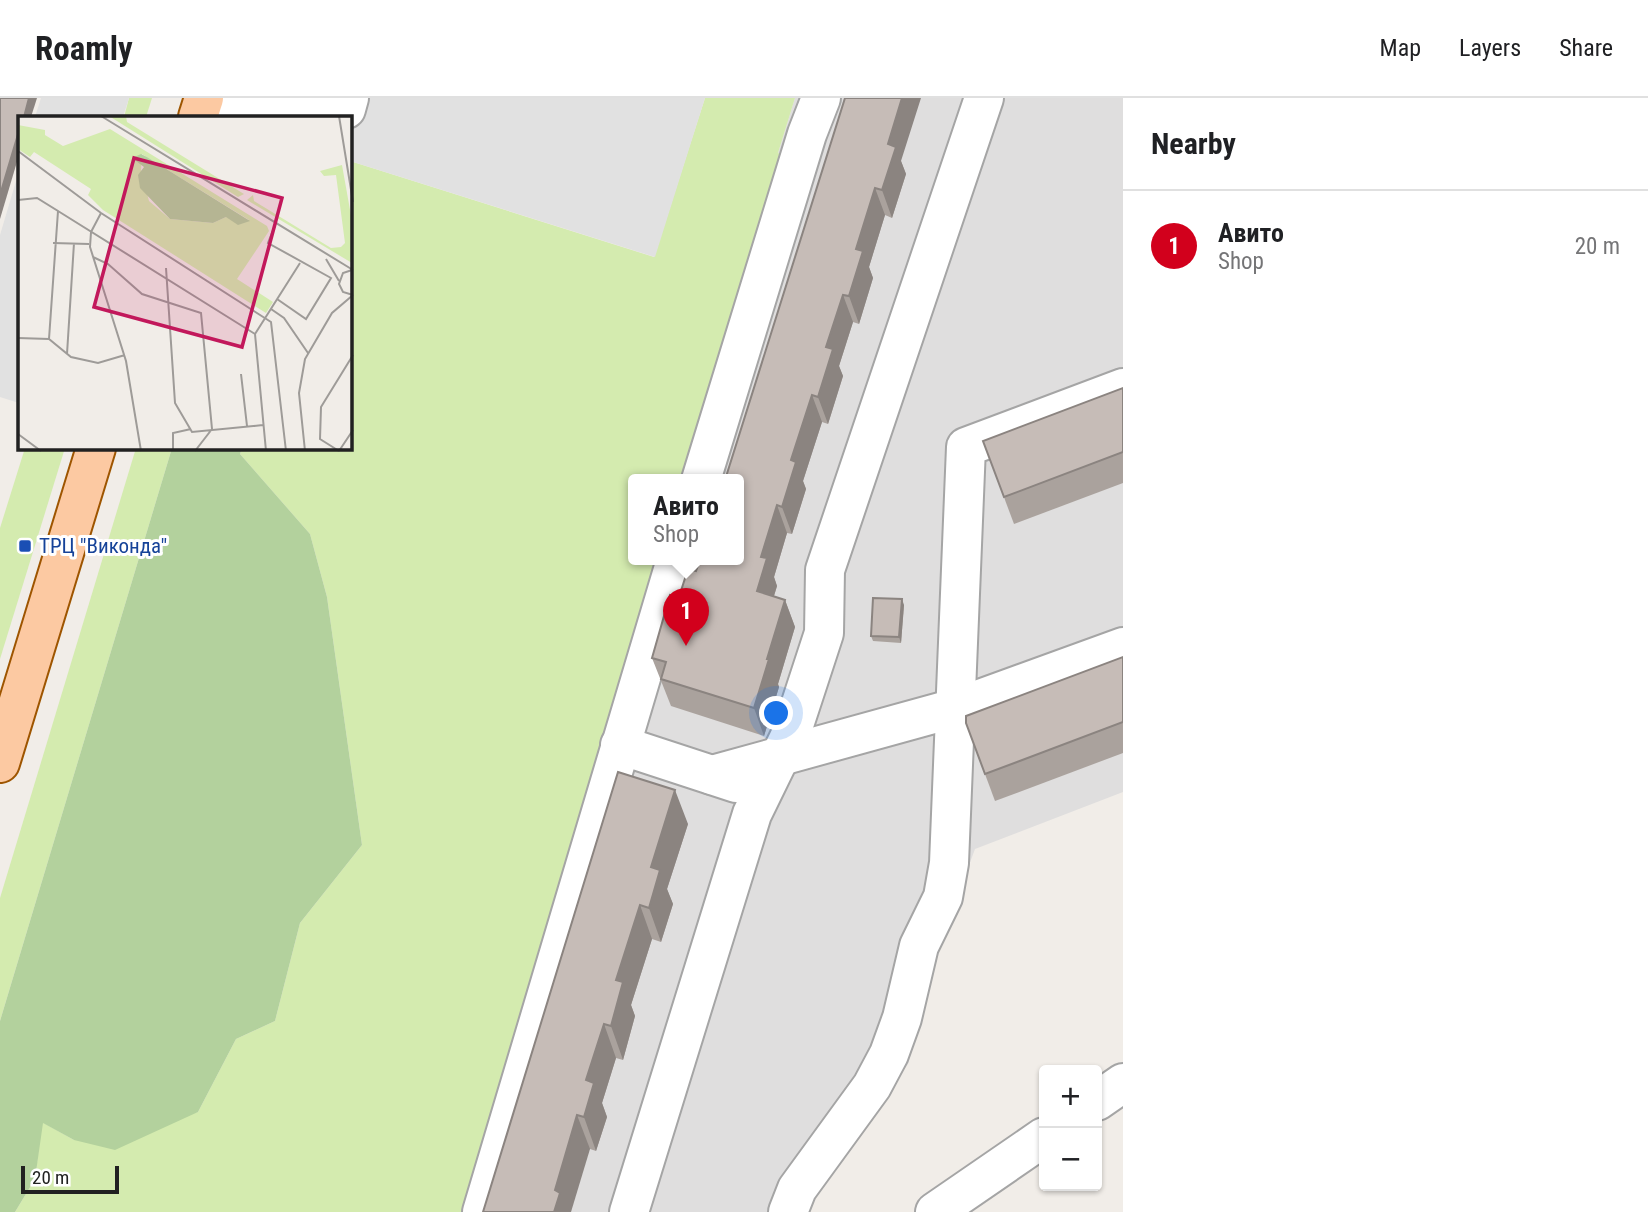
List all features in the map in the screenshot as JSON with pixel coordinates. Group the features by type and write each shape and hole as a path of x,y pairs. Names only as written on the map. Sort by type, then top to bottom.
{"main road":[{"path":"198,116 204,98"},
{"path":"0,764 95,450"}],"street":[{"path":"223,98 272,113 346,108 349,98"},
{"path":"703,474 803,147 821,98"},
{"path":"629,1212 752,814 761,792 782,756 824,634 825,570 984,98"},
{"path":"788,1212 797,1189 872,1086 889,1055 902,1018 919,946 943,897 949,863 966,447 1123,388"},
{"path":"482,1212 674,565"},
{"path":"712,775 955,708 1123,647"},
{"path":"620,746 761,792"},
{"path":"1102,1098 1123,1083"},
{"path":"935,1212 1039,1140"}],"shaded area":[{"path":"41,98 129,98 123,116 35,116"},
{"path":"289,98 705,98 655,257 352,162 352,116"},
{"path":"795,98 1123,98 1123,792 975,849 934,960 908,1064 818,1190 809,1212 462,1212 657,565 744,565 744,474 685,474 784,155 778,153"},
{"path":"18,174 18,403 0,397 0,235"}],"green space":[{"path":"129,98 152,98 146,116 124,116"},
{"path":"705,98 795,98 778,153 784,155 685,474 628,474 628,565 657,565 462,1212 15,1212 35,1179 42,1122 74,1140 198,1112 236,1039 275,1021 300,923 362,845 327,597 310,534 240,454 241,450 352,450 352,162 654,257"},
{"path":"24,450 64,450 0,659 0,528"},
{"path":"135,450 171,450 0,1021 0,898"},
{"path":"171,450 241,450 240,454 310,534 327,597 362,845 300,923 275,1021 236,1039 198,1112 115,1150 74,1140 43,1123 35,1179 15,1212 0,1212 0,1021"}],"building":[{"path":"0,98 29,98 24,116 18,116 18,134 0,195"},
{"path":"845,98 902,98 888,144 896,147 882,190 875,188 856,249 863,251 849,296 843,295 826,347 833,349 818,397 812,395 791,460 796,462 782,507 777,505 761,557 767,558 757,591 785,600 754,708 661,679 666,662 652,658 670,595 679,597 688,569 696,571 698,565 744,565 744,474 727,474"},
{"path":"1123,388 1123,452 1004,497 983,441"},
{"path":"873,598 902,599 899,637 871,636"},
{"path":"1123,657 1123,722 985,774 966,723 966,716"},
{"path":"618,772 675,790 651,867 660,870 649,908 640,905 616,980 623,982 611,1026 604,1024 586,1080 594,1083 584,1117 577,1115 555,1190 560,1193 554,1212 483,1212"}],"place":[{"name":"ТРЦ \"Виконда\"","path":"25,546"},
{"name":"Авито","path":"686,646"}]}
